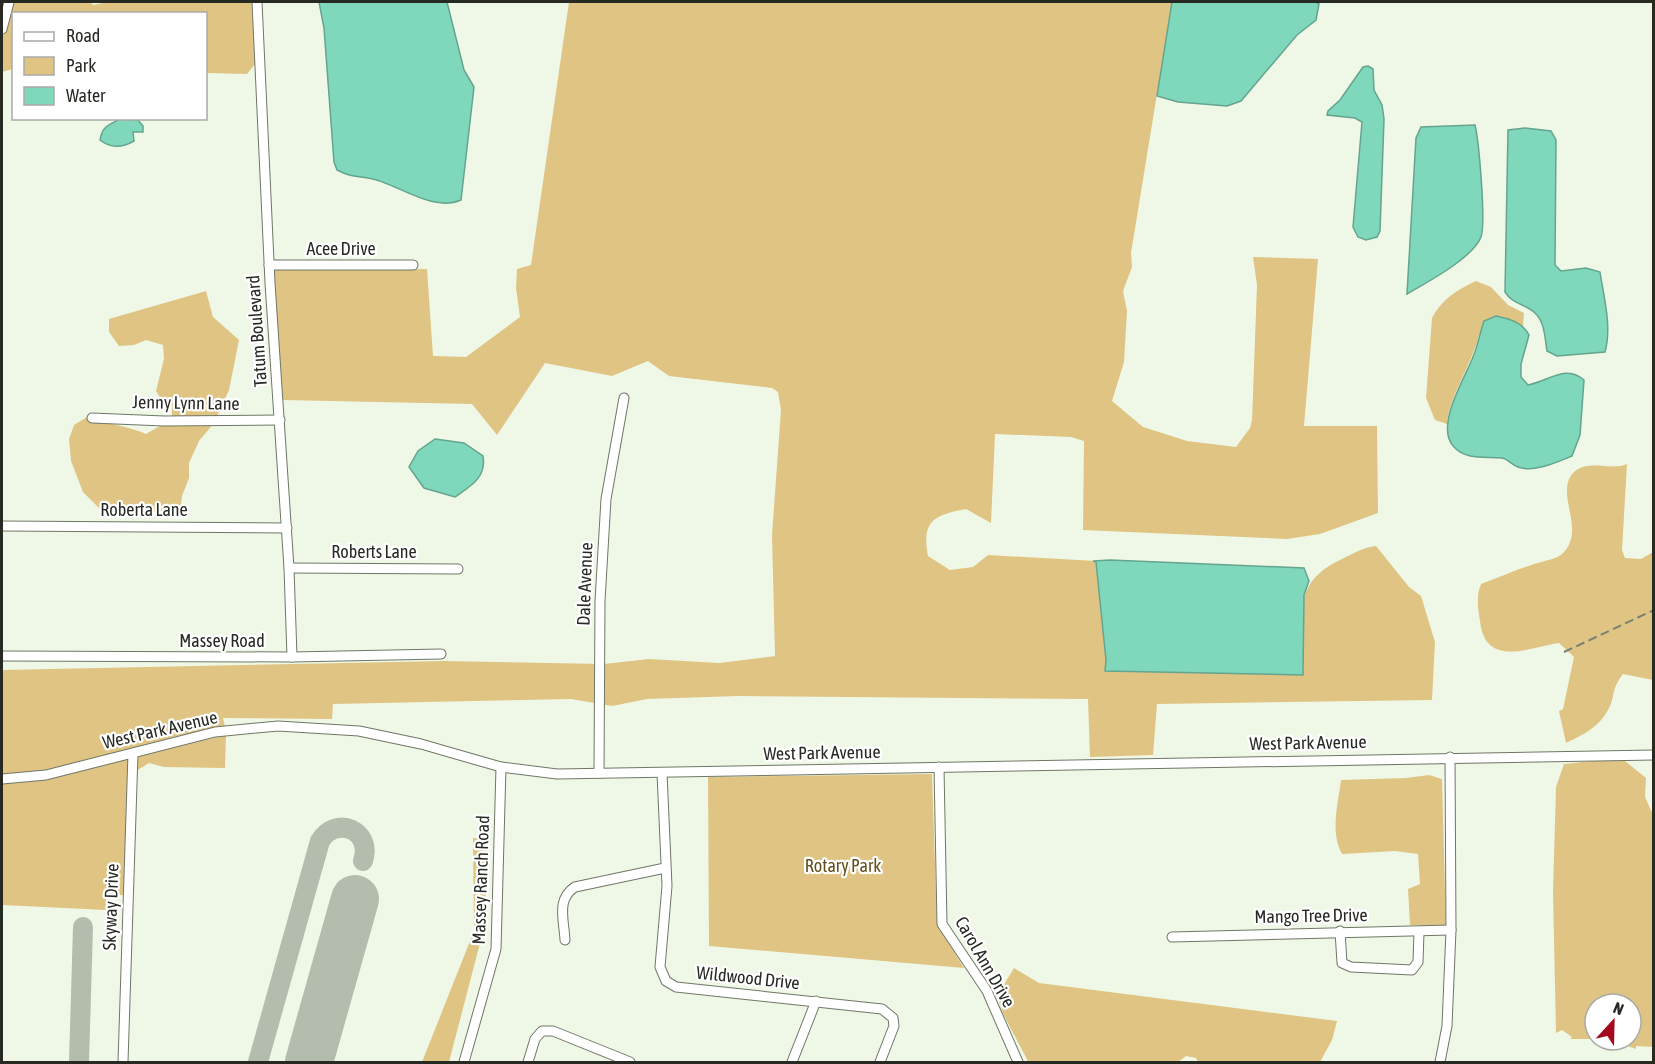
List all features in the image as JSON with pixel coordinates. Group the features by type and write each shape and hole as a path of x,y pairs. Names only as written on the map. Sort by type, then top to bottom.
{"street":[{"path":"2,29 9,2"},
{"name":"Tatum Boulevard","path":"257,2 269,265 287,528 292,657"},
{"name":"Acee Drive","path":"269,265 413,265"},
{"name":"Dale Avenue","path":"599,773 600,600 606,499 624,398"},
{"name":"Jenny Lynn Lane","path":"92,418 164,421 280,420"},
{"name":"Roberta Lane","path":"2,526 287,528"},
{"name":"Roberts Lane","path":"289,568 458,568"},
{"name":"Massey Road","path":"2,656 292,657 441,654"},
{"name":"West Park Avenue","path":"2,779 46,775 215,732 278,726 359,731 421,744 501,767 557,774 1653,755"},
{"name":"Skyway Drive","path":"123,1062 133,753"},
{"path":"1440,1062 1447,1026 1451,930 1450,757"},
{"name":"Massey Ranch Road","path":"464,1062 496,949 501,767"},
{"name":"Carol Ann Drive","path":"939,767 942,924 987,990 1018,1062"},
{"name":"Wildwood Drive","path":"662,773 666,911 660,967 666,981 676,987 816,1001 888,1011 893,1018 894,1026 880,1062"},
{"path":"566,940 562,900 565,893 575,887 665,867"},
{"name":"Mango Tree Drive","path":"1172,937 1451,930"},
{"path":"1340,931 1342,963 1351,967 1412,970 1418,962 1419,932"},
{"path":"792,1062 816,1001"},
{"path":"528,1062 535,1039 542,1031 553,1031 630,1062"}],"green space":[{"path":"2,2 89,2 94,5 106,2 258,2 256,63 247,74 207,73 207,12 12,12 12,69 2,72"},
{"path":"569,2 1172,2 1131,253 1132,267 1123,291 1127,311 1124,362 1112,401 1143,427 1187,441 1236,447 1250,428 1252,420 1257,285 1253,257 1318,259 1304,426 1377,426 1378,513 1320,534 1287,539 1083,530 1084,441 1071,437 995,434 991,523 966,509 939,517 933,521 927,534 928,556 950,570 973,567 988,555 1096,561 1106,660 1105,671 1303,675 1303,608 1305,594 1312,581 1342,559 1363,549 1376,546 1409,587 1421,596 1435,642 1432,700 1157,704 1153,755 1090,757 1088,699 738,696 647,699 612,706 571,699 333,704 332,719 223,718 225,727 173,737 46,771 2,775 2,670 444,661 604,664 649,659 719,663 775,656 772,535 781,410 778,392 772,388 669,376 648,361 612,376 545,363 497,435 472,404 283,400 273,270 427,269 433,356 466,357 520,317 516,288 517,269 531,265"},
{"path":"1476,281 1491,287 1508,305 1524,313 1523,326 1511,319 1479,335 1452,403 1447,424 1435,420 1426,398 1432,318 1451,296"},
{"path":"206,291 213,317 239,340 229,390 214,423 199,441 189,463 189,478 182,496 180,512 102,511 83,492 71,461 69,439 74,425 87,417 146,434 172,419 172,406 163,402 156,391 164,359 163,345 146,340 134,345 119,346 109,332 109,319"},
{"path":"1627,464 1622,550 1625,558 1641,559 1653,552 1653,680 1623,674 1616,685 1610,705 1600,721 1584,734 1566,743 1559,711 1563,709 1574,657 1559,643 1510,652 1490,645 1484,636 1480,621 1478,593 1481,584 1562,554 1572,534 1567,490 1574,472 1586,466"},
{"path":"226,735 225,768 164,767 149,763 128,776 127,895 107,895 106,910 2,905 2,783 47,779"},
{"path":"1625,761 1646,778 1645,797 1654,817 1653,1047 1643,1046 1643,992 1583,992 1583,1039 1570,1039 1572,1037 1562,1030 1556,1033 1553,892 1556,787 1564,764"},
{"name":"Rotary Park","path":"932,774 937,924 964,968 709,946 708,777"},
{"path":"1429,775 1442,779 1446,927 1410,925 1408,889 1420,884 1418,854 1395,851 1342,854 1336,837 1341,780"},
{"path":"473,838 487,840 485,924 449,1062 422,1062 474,931"},
{"path":"1014,968 1039,983 1337,1021 1332,1040 1320,1062 1198,1062 1196,1058 1186,1056 1178,1062 1028,1062 1006,1020 999,998"}],"water":[{"path":"319,2 447,2 464,70 474,87 461,200 438,203 379,181 337,170 334,162 324,28"},
{"path":"1172,2 1315,2 1319,4 1316,20 1297,35 1241,101 1227,106 1178,102 1157,96"},
{"path":"1368,66 1373,69 1374,90 1382,105 1384,119 1380,231 1377,237 1366,240 1358,237 1353,227 1362,122 1355,118 1327,115 1363,67"},
{"path":"118,120 138,120 143,126 143,132 133,132 134,141 121,146 112,146 100,140 104,129"},
{"path":"1475,125 1482,199 1481,237 1469,253 1459,261 1407,294 1416,138 1421,127"},
{"path":"1525,128 1551,131 1556,140 1555,265 1561,271 1586,268 1600,272 1608,323 1605,352 1557,356 1547,351 1539,318 1532,311 1512,300 1505,292 1508,130"},
{"path":"1496,316 1519,324 1529,335 1521,364 1521,377 1528,385 1564,373 1577,375 1584,380 1580,435 1572,456 1545,466 1524,468 1502,458 1465,454 1454,447 1449,438 1447,427 1449,415 1475,352 1484,321"},
{"path":"435,439 464,443 483,456 483,470 480,475 472,485 455,497 424,488 409,467 418,451"},
{"path":"1093,561 1304,568 1309,581 1304,595 1303,675 1105,671 1106,660 1096,562"}],"taxiway":[{"path":"258,1062 320,841 327,833 335,829 351,830 363,841 365,850 363,861"},
{"path":"79,1062 83,927"}],"runway":[{"path":"309,1062 355,899"}],"railway":[{"path":"1564,652 1654,610"}]}
